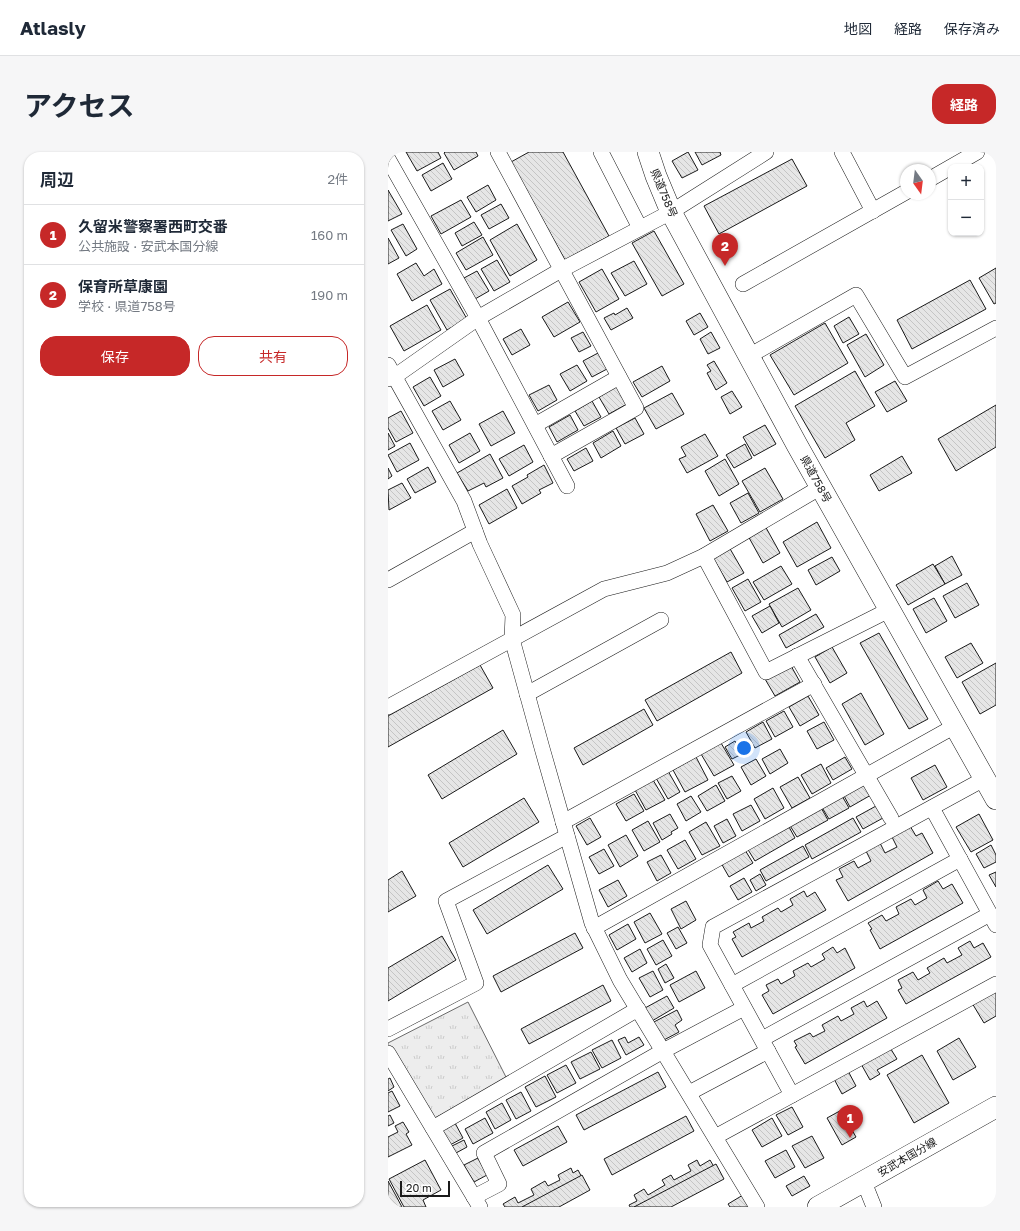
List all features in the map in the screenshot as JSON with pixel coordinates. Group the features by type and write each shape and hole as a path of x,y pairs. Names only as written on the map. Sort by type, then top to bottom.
{"main road":[{"name":"県道758号","path":"648,152 671,212 821,488 996,799"},
{"name":"安武本国分線","path":"818,1207 991,1114"}],"street":[{"path":"498,152 636,408 551,456"},
{"path":"601,152 640,228"},
{"path":"757,1207 620,980 594,928 512,639 513,615 475,531 464,501 390,373 478,318 561,270 671,212 766,152"},
{"path":"842,152 873,211"},
{"path":"936,176 977,152"},
{"path":"388,159 478,318 566,486"},
{"path":"743,284 900,195"},
{"path":"749,356 856,295 905,377 996,328"},
{"path":"535,425 619,377"},
{"path":"388,707 604,589 667,573 704,556 821,488"},
{"path":"388,580 475,531"},
{"path":"704,556 766,672 889,610"},
{"path":"527,694 661,620"},
{"path":"797,656 891,818"},
{"path":"563,822 814,684"},
{"path":"594,928 955,726"},
{"path":"792,1095 710,945 713,928 984,778"},
{"path":"689,1093 765,1045 993,920 932,808"},
{"path":"388,1029 476,983 446,901 567,836"},
{"path":"732,985 960,859"},
{"path":"715,1137 996,984"},
{"path":"388,1053 477,1202 499,1184 484,1153 663,1050 744,1008"},
{"path":"433,1128 638,1009"},
{"path":"864,1182 874,1207"}],"green space":[{"path":"468,1002 508,1081 427,1122 388,1046 388,1043"}],"building":[{"path":"406,152 438,152 441,158 417,171"},
{"path":"476,152 478,156 454,170 444,153"},
{"path":"529,152 563,152 609,236 565,260 511,162"},
{"path":"688,152 698,170 682,178 672,161"},
{"path":"695,152 720,152 721,155 702,165"},
{"path":"792,159 807,186 719,234 704,206"},
{"path":"443,163 452,179 431,191 422,175"},
{"path":"488,185 496,200 476,212 467,197"},
{"path":"388,190 402,214 388,221"},
{"path":"461,200 471,217 441,234 431,216"},
{"path":"501,204 509,218 489,229 481,215"},
{"path":"474,222 482,235 462,246 455,233"},
{"path":"403,224 417,249 406,256 391,230"},
{"path":"517,224 537,260 510,276 490,240"},
{"path":"654,231 684,284 662,296 632,243"},
{"path":"483,237 493,255 466,270 456,253"},
{"path":"388,238 399,258 388,264"},
{"path":"497,260 510,282 494,291 481,269"},
{"path":"634,261 647,284 625,296 611,273"},
{"path":"416,263 424,276 434,269 442,284 412,301 397,274"},
{"path":"996,268 996,303 994,304 979,278"},
{"path":"602,269 619,299 596,312 579,282"},
{"path":"477,271 489,291 475,299 464,278"},
{"path":"970,280 986,309 912,349 897,320"},
{"path":"450,289 467,319 447,330 430,300"},
{"path":"568,302 580,322 554,337 542,317"},
{"path":"427,305 441,330 404,351 390,326"},
{"path":"627,308 633,318 611,330 604,318 614,313 615,315"},
{"path":"700,313 708,327 694,335 686,321"},
{"path":"849,317 859,334 843,343 834,326"},
{"path":"825,323 848,363 794,395 770,355"},
{"path":"521,329 530,345 512,355 503,339"},
{"path":"583,332 591,346 579,352 571,338"},
{"path":"711,332 720,348 708,354 700,339"},
{"path":"866,334 884,365 865,377 847,345"},
{"path":"598,353 607,369 592,377 583,361"},
{"path":"455,359 464,375 443,387 434,370"},
{"path":"714,361 727,383 716,390 707,373 711,371 707,365"},
{"path":"577,365 587,381 570,391 560,374"},
{"path":"662,366 670,381 642,397 633,382"},
{"path":"855,371 875,406 846,423 855,440 825,458 795,406"},
{"path":"430,377 441,396 424,406 413,387"},
{"path":"895,381 907,401 887,412 875,392"},
{"path":"549,385 557,400 538,411 529,395"},
{"path":"617,386 627,404 609,414 599,397"},
{"path":"732,391 742,407 730,414 721,397"},
{"path":"672,393 684,414 656,429 644,408"},
{"path":"450,401 461,420 443,430 432,411"},
{"path":"592,401 601,417 584,426 575,411"},
{"path":"996,405 996,447 956,471 938,439"},
{"path":"401,411 413,433 396,442 388,428 388,418"},
{"path":"503,411 515,433 491,446 479,424"},
{"path":"570,415 578,430 557,442 549,427"},
{"path":"635,418 644,434 625,444 616,428"},
{"path":"765,425 776,444 754,456 743,437"},
{"path":"613,431 621,446 601,458 593,443"},
{"path":"388,433 395,446 388,450"},
{"path":"470,433 480,451 459,463 449,445"},
{"path":"705,434 718,456 687,473 679,459 686,456 681,447"},
{"path":"410,443 419,460 397,472 388,455"},
{"path":"745,444 752,458 734,468 726,455"},
{"path":"524,445 533,462 509,476 499,459"},
{"path":"586,448 593,461 574,471 567,459"},
{"path":"490,454 503,478 486,487 484,483 468,491 457,473"},
{"path":"902,456 912,473 879,491 870,475"},
{"path":"725,459 739,484 719,496 705,471"},
{"path":"544,465 553,483 539,490 541,493 522,504 512,486 528,477 527,475"},
{"path":"428,467 436,482 415,493 407,479"},
{"path":"388,468 392,476 388,479"},
{"path":"765,468 783,499 760,512 742,481"},
{"path":"402,483 411,498 389,510 388,490"},
{"path":"507,489 517,508 489,524 479,505"},
{"path":"748,493 759,513 741,523 730,503"},
{"path":"713,505 728,531 710,541 696,514"},
{"path":"817,522 831,548 797,567 783,542"},
{"path":"764,524 780,553 763,563 747,534"},
{"path":"729,547 744,573 727,582 712,556"},
{"path":"952,556 962,575 945,584 935,566"},
{"path":"832,557 840,571 816,585 808,570"},
{"path":"933,564 945,584 908,605 896,585"},
{"path":"781,566 792,584 764,600 753,582"},
{"path":"748,579 761,602 745,611 732,588"},
{"path":"967,583 979,605 955,618 943,596"},
{"path":"798,588 811,610 782,627 769,604"},
{"path":"934,598 947,621 926,633 913,609"},
{"path":"770,606 779,623 762,633 752,616"},
{"path":"816,614 824,627 786,648 779,635"},
{"path":"879,633 928,719 909,729 860,643"},
{"path":"971,643 983,663 957,678 945,657"},
{"path":"832,647 847,673 830,683 815,657"},
{"path":"731,652 742,673 657,721 645,700"},
{"path":"996,663 996,705 980,714 962,682"},
{"path":"790,664 800,682 775,696 765,679"},
{"path":"480,665 493,688 388,747 388,716"},
{"path":"861,693 884,734 865,745 842,704"},
{"path":"808,696 819,715 800,726 789,707"},
{"path":"644,709 653,725 583,765 574,748"},
{"path":"784,711 793,727 775,737 766,721"},
{"path":"763,722 772,739 755,748 746,732"},
{"path":"824,722 834,740 817,749 807,731"},
{"path":"503,730 517,754 442,799 428,775"},
{"path":"735,741 742,754 732,759 725,747"},
{"path":"721,743 734,765 714,776 701,754"},
{"path":"780,749 788,763 770,774 762,759"},
{"path":"696,757 708,780 685,792 673,770"},
{"path":"845,757 852,769 833,780 826,768"},
{"path":"756,759 766,776 751,785 741,767"},
{"path":"821,764 831,783 812,794 801,775"},
{"path":"935,765 947,787 923,800 911,778"},
{"path":"668,771 680,792 668,799 656,778"},
{"path":"732,776 741,791 727,799 718,783"},
{"path":"798,777 810,798 792,808 780,787"},
{"path":"653,780 665,800 646,810 635,790"},
{"path":"863,782 871,795 850,807 843,794"},
{"path":"716,785 725,801 707,811 698,796"},
{"path":"773,788 784,808 765,819 754,799"},
{"path":"634,794 644,811 626,821 616,804"},
{"path":"841,794 849,808 829,819 821,806"},
{"path":"691,796 701,812 686,821 677,804"},
{"path":"524,798 539,822 463,867 449,843"},
{"path":"751,805 760,821 742,831 733,814"},
{"path":"820,806 828,820 797,837 789,824"},
{"path":"876,806 883,818 863,829 856,817"},
{"path":"670,814 678,828 662,840 653,823"},
{"path":"979,814 993,840 971,852 956,827"},
{"path":"590,818 601,837 587,845 576,826"},
{"path":"853,818 861,832 812,859 805,845"},
{"path":"727,819 736,836 723,843 714,826"},
{"path":"648,821 660,842 644,851 632,830"},
{"path":"706,822 720,846 702,855 689,832"},
{"path":"788,825 795,838 755,861 747,848"},
{"path":"910,826 916,836 922,833 933,853 848,901 836,880 843,877 839,869 854,861 858,868 871,861 866,851 880,843 885,853 897,847 892,837"},
{"path":"626,835 638,856 620,867 608,845"},
{"path":"685,840 696,859 678,869 667,850"},
{"path":"991,845 996,855 996,862 984,868 976,854"},
{"path":"803,846 809,857 766,881 760,870"},
{"path":"604,849 614,866 599,874 589,857"},
{"path":"745,850 753,863 729,877 721,863"},
{"path":"661,855 671,873 657,881 647,862"},
{"path":"548,865 563,889 487,934 473,910"},
{"path":"402,871 416,896 388,912 388,880"},
{"path":"996,872 996,887 989,875"},
{"path":"760,874 766,885 756,891 750,880"},
{"path":"744,878 752,892 738,900 730,886"},
{"path":"618,880 627,896 608,907 599,890"},
{"path":"938,881 943,889 952,884 963,903 880,949 868,923 882,915 886,921 899,914 896,907 911,899 915,905 927,898 923,890"},
{"path":"804,891 807,897 815,892 826,910 742,957 732,939 736,937 733,932 749,923 751,928 764,921 762,917 778,908 781,912 793,905 790,899"},
{"path":"686,901 696,920 681,929 671,909"},
{"path":"650,913 662,934 645,943 634,922"},
{"path":"628,924 636,939 617,950 609,935"},
{"path":"678,927 687,943 676,949 667,933"},
{"path":"575,933 583,948 501,992 493,976"},
{"path":"442,936 456,960 388,1001 388,968"},
{"path":"663,940 672,956 656,965 647,949"},
{"path":"970,941 974,948 983,943 991,957 906,1004 898,990 902,988 898,980 913,972 918,980 930,973 927,968 944,958 947,963 962,955 958,948"},
{"path":"833,947 837,953 845,948 855,968 773,1014 762,995 769,991 766,985 778,979 781,984 795,976 793,971 808,963 811,967 825,959 822,954"},
{"path":"640,949 647,963 632,972 624,958"},
{"path":"666,964 674,978 665,983 658,969"},
{"path":"653,971 663,990 650,997 639,978"},
{"path":"696,971 705,988 679,1002 670,985"},
{"path":"603,985 611,1001 529,1044 521,1029"},
{"path":"996,990 996,1016 984,1023 972,1003"},
{"path":"667,996 674,1008 652,1021 645,1008"},
{"path":"864,1001 867,1007 877,1001 887,1018 805,1064 795,1047 797,1046 794,1041 810,1033 813,1037 825,1031 822,1025 838,1016 841,1021 854,1014 851,1008"},
{"path":"677,1010 682,1020 675,1025 679,1032 662,1041 652,1023"},
{"path":"625,1037 628,1043 639,1037 644,1045 626,1055 618,1040"},
{"path":"959,1038 976,1067 953,1080 937,1051"},
{"path":"612,1040 621,1058 602,1068 592,1050"},
{"path":"889,1046 897,1059 877,1070 880,1074 870,1080 860,1062"},
{"path":"591,1052 600,1069 580,1079 571,1062"},
{"path":"922,1055 949,1103 914,1123 887,1075"},
{"path":"566,1065 576,1083 557,1093 547,1075"},
{"path":"847,1069 856,1086 842,1094 833,1077"},
{"path":"658,1072 666,1087 584,1130 576,1115"},
{"path":"545,1076 556,1097 536,1107 525,1087"},
{"path":"390,1078 394,1087 388,1091 388,1079"},
{"path":"392,1091 400,1106 388,1112 388,1093"},
{"path":"521,1092 531,1111 516,1119 506,1100"},
{"path":"502,1103 511,1120 495,1129 486,1112"},
{"path":"792,1107 803,1127 788,1135 776,1115"},
{"path":"847,1107 857,1127 852,1130 856,1137 842,1145 827,1118"},
{"path":"390,1115 394,1123 388,1126 388,1116"},
{"path":"686,1116 694,1131 612,1175 604,1159"},
{"path":"485,1118 493,1133 473,1144 465,1129"},
{"path":"772,1118 782,1136 762,1147 752,1130"},
{"path":"403,1122 409,1132 406,1134 412,1145 388,1157 388,1137 398,1132 395,1126"},
{"path":"455,1123 463,1138 450,1145 442,1130"},
{"path":"558,1126 567,1142 523,1166 514,1150"},
{"path":"812,1136 824,1158 805,1168 792,1146"},
{"path":"464,1140 467,1147 456,1153 452,1146"},
{"path":"786,1150 795,1167 775,1178 765,1161"},
{"path":"478,1158 487,1175 474,1182 464,1165"},
{"path":"425,1160 441,1190 423,1200 426,1207 404,1207 389,1179"},
{"path":"697,1160 700,1166 710,1160 720,1177 667,1207 630,1207 629,1205 637,1201 634,1195 644,1189 648,1195 665,1185 662,1180 671,1175 674,1180 691,1171 688,1165"},
{"path":"716,1164 724,1179 671,1207 634,1207"},
{"path":"571,1168 573,1173 578,1170 587,1187 552,1207 505,1207 503,1204 515,1197 518,1203 534,1195 531,1189 545,1181 548,1186 560,1180 558,1175"},
{"path":"582,1175 590,1190 559,1207 522,1207"},
{"path":"804,1176 810,1186 792,1196 786,1186"},
{"path":"388,1181 402,1207 388,1207"},
{"path":"743,1195 750,1207 730,1207 728,1204"}],"place":[{"name":"保育所草康園","path":"725,266"},
{"name":"久留米警察署西町交番","path":"850,1138"}]}
